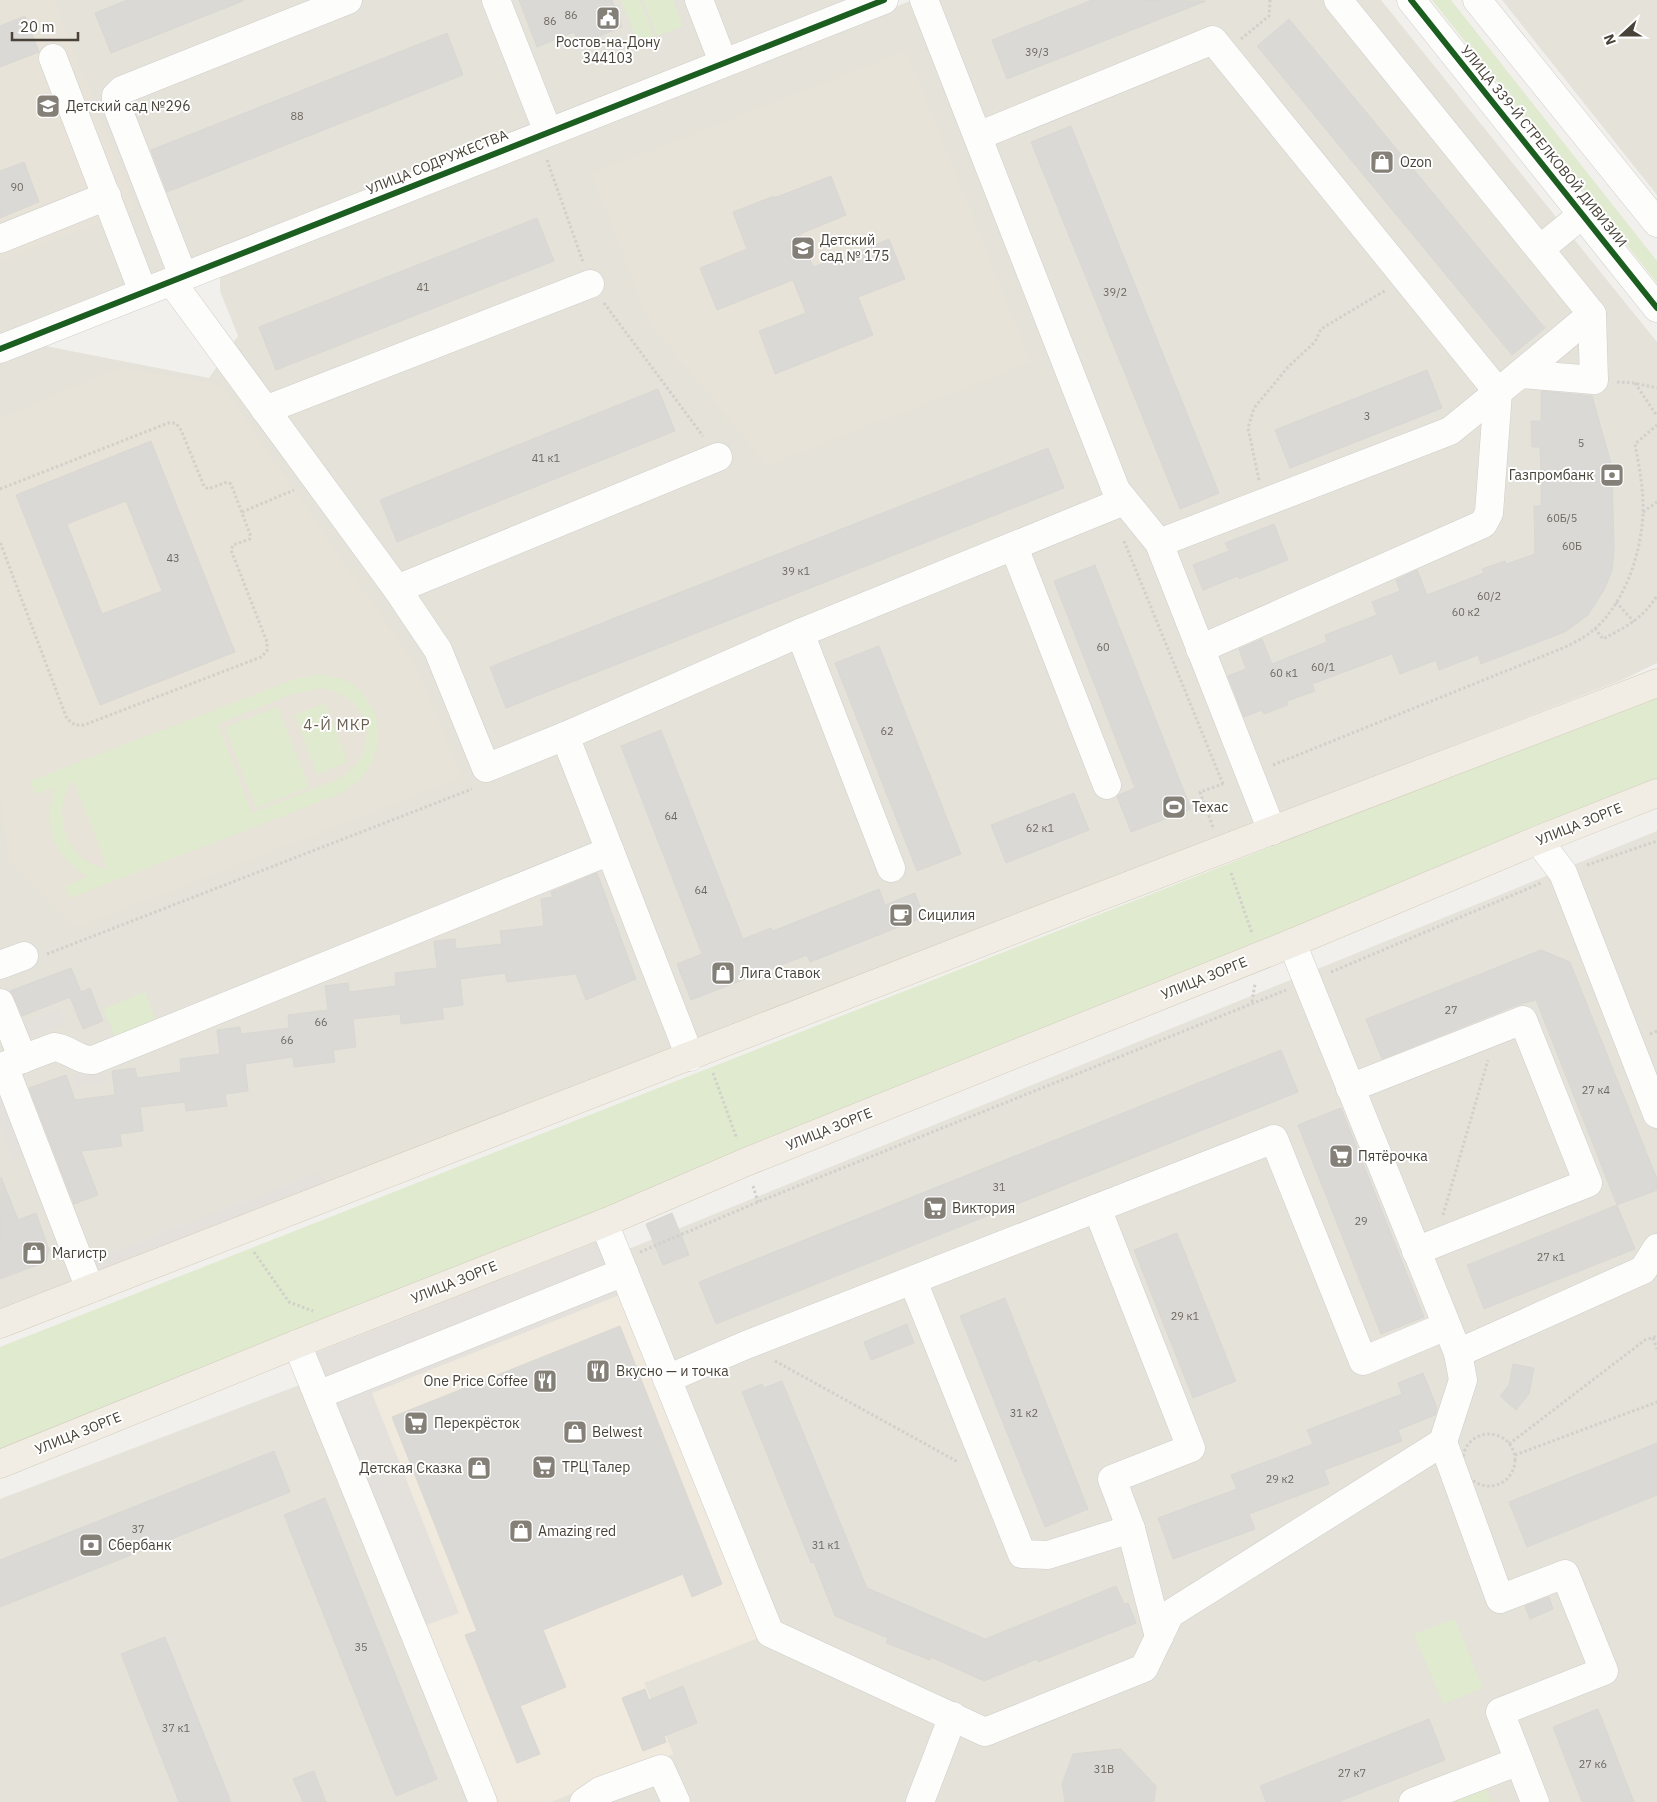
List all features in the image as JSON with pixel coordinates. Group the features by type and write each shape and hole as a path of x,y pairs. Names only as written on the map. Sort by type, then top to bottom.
{"main road":[{"path":"0,1324 1034,922 1657,683"},
{"name":"УЛИЦА ЗОРГЕ","path":"0,1464 604,1223 746,1162 1292,943 1538,840 1657,793"}],"street":[{"path":"348,0 122,90 116,96 116,104 177,279 265,410 397,589 438,650 486,768 565,736 800,633 1014,547 1124,500"},
{"path":"496,0 543,134"},
{"path":"699,0 723,62"},
{"path":"924,0 1116,490 1159,542 1272,832"},
{"path":"1338,0 1592,314 1594,380 1520,374"},
{"name":"УЛИЦА 339-Й СТРЕЛКОВОЙ ДИВИЗИИ","path":"1411,0 1657,308"},
{"path":"1477,0 1657,223"},
{"name":"УЛИЦА СОДРУЖЕСТВА","path":"0,349 879,1"},
{"path":"978,136 1213,40 1498,392 1489,513 1483,524 1200,649"},
{"path":"53,58 143,292"},
{"path":"0,239 107,196"},
{"path":"1540,249 1583,214"},
{"path":"265,410 590,284"},
{"path":"1159,542 1450,431 1592,314"},
{"path":"397,589 718,457"},
{"path":"1014,547 1107,785"},
{"path":"800,633 891,868"},
{"path":"565,736 610,851 697,1054"},
{"path":"1538,840 1563,873 1650,1078 1657,1114"},
{"path":"90,1289 4,1066 54,1048 60,1048 88,1061 93,1060 610,851"},
{"path":"1292,943 1350,1088 1425,1248 1446,1326 1458,1352 1463,1380 1443,1442 1500,1599 1565,1574 1604,1671 1500,1712 1535,1802"},
{"path":"0,1003 23,1059"},
{"path":"1350,1088 1523,1020 1588,1183 1425,1248"},
{"path":"667,1379 746,1345 1274,1139 1363,1361 1446,1326"},
{"path":"1097,1208 1191,1448 1112,1479 1131,1529 1158,1636"},
{"path":"604,1223 770,1633 985,1732 1144,1668 1170,1614 1443,1442"},
{"path":"1458,1352 1643,1270 1657,1248"},
{"path":"318,1395 622,1266"},
{"path":"913,1281 1022,1554 1048,1556 1131,1529"},
{"path":"297,1344 481,1801"},
{"path":"920,1802 953,1716"},
{"path":"1413,1802 1519,1761"},
{"path":"584,1802 600,1791 661,1769 676,1802"}],"path":[{"path":"1224,53 1269,16 1270,0"},
{"path":"543,134 590,284 718,457"},
{"path":"1264,502 1248,428 1254,408 1288,367 1315,342 1321,329 1407,278"},
{"path":"1594,380 1634,383 1657,388"},
{"path":"1634,383 1657,416"},
{"path":"0,489 168,423 176,423 181,430 204,486 208,489 227,482 231,484 250,534 250,539 234,546 231,550 267,642 267,651 261,656 84,725 75,725 67,719 0,542"},
{"path":"1215,831 1200,792 1250,774 1563,648 1583,638 1595,628 1616,602 1628,582 1638,545 1643,512 1640,472 1635,444 1657,425"},
{"path":"242,512 317,480"},
{"path":"1643,512 1657,502"},
{"path":"1595,628 1603,639 1634,622 1647,611 1657,596"},
{"path":"1616,602 1634,622"},
{"path":"12,960 48,954 472,789 486,768"},
{"path":"622,1266 758,1202 1307,982 1563,873 1657,841"},
{"path":"1231,873 1252,934"},
{"path":"1252,1003 1256,979"},
{"path":"1425,1248 1497,1030"},
{"path":"697,1054 746,1162 758,1202"},
{"path":"238,1232 290,1302 315,1312 323,1334"},
{"path":"1509,1444 1645,1340 1655,1337 1657,1349"},
{"path":"746,1345 959,1462"},
{"path":"1515,1455 1657,1402"},
{"path":"1487,1434 1500,1436 1509,1444 1515,1455 1514,1468 1507,1479 1496,1485 1484,1486 1472,1480 1465,1470 1462,1458 1466,1446 1475,1437 1487,1434"}],"shaded area":[{"path":"0,0 861,0 0,338"},
{"name":"Детский сад №296","path":"0,0 58,0 55,4 136,208 0,260"},
{"path":"913,0 1381,0 1657,342 1657,663 1622,680 0,1309 0,358 35,344 209,378 238,336 220,291 220,271"},
{"path":"1502,0 1657,0 1657,195"},
{"name":"Детский сад № 175","path":"906,51 1030,362 767,465 650,323 592,174"},
{"path":"120,368 221,385 415,665 461,777 77,927 9,862 0,791 0,419"},
{"path":"1657,831 1657,1802 550,1802 673,1754 644,1683 626,1250"},
{"path":"58,1009 64,1024 25,1040 19,1025"},
{"path":"104,1068 106,1082 76,1087 72,1074"},
{"path":"0,1080 29,1153 13,1159 0,1125"},
{"path":"322,1172 328,1188 98,1276 92,1260"},
{"path":"606,1238 627,1292 372,1393 459,1613 424,1626 315,1353"},
{"path":"626,1250 777,1631 644,1683 673,1754 550,1802 491,1802 318,1378"},
{"path":"318,1378 491,1802 0,1802 0,1499"}],"green space":[{"path":"621,0 640,0 654,36 638,43"},
{"path":"643,0 673,0 683,26 657,36"},
{"path":"1432,0 1451,0 1657,261 1657,283"},
{"path":"321,675 347,681 359,689 371,706 378,725 377,745 370,765 358,781 332,797 70,898 65,886 88,877 66,860 54,838 50,826 50,814 55,787 35,794 30,781 300,678","holes":["322,688 339,693 352,702 361,714 366,727 366,741 362,755 353,768 339,779 252,813 218,724 292,694","73,780 108,869 94,865 82,858 66,835 63,821 63,806 66,793"]},
{"path":"1657,695 1657,780 703,1168 0,1450 0,1347"},
{"path":"325,703 348,762 317,774 295,715"},
{"path":"277,707 309,787 256,808 225,728"},
{"path":"145,992 157,1023 116,1039 103,1009"},
{"path":"1455,1619 1483,1688 1443,1704 1414,1634"},
{"path":"1486,1788 1491,1802 1451,1802"}],"building":[{"path":"127,0 243,1 111,53 95,13"},
{"path":"519,0 612,0 622,27 579,44 574,32 537,47"},
{"path":"1092,0 1206,1 1007,79 992,40"},
{"path":"25,16 39,52 0,67 0,26"},
{"path":"1289,19 1545,328 1512,355 1257,46"},
{"path":"447,33 463,75 167,192 151,150"},
{"path":"1071,126 1219,493 1180,509 1031,142"},
{"path":"24,162 39,202 0,218 0,171"},
{"path":"831,176 846,215 800,234 813,267 832,260 833,262 889,239 905,279 858,297 873,335 775,374 759,331 806,313 793,280 717,310 700,268 747,249 733,212"},
{"path":"537,218 554,261 276,370 259,327"},
{"path":"1427,370 1442,408 1290,468 1275,430"},
{"path":"658,389 675,431 397,542 380,500"},
{"path":"1541,391 1592,396 1612,467 1614,550 1612,570 1604,590 1588,615 1565,632 1481,664 1478,655 1439,670 1436,660 1400,674 1392,654 1312,684 1315,691 1287,701 1288,705 1264,714 1262,710 1244,717 1228,676 1246,669 1239,649 1262,639 1272,664 1327,642 1325,635 1377,615 1372,602 1400,591 1396,580 1417,570 1427,595 1484,573 1482,569 1505,561 1506,564 1535,554 1534,506 1541,506 1541,474 1540,447 1532,447 1531,421 1541,421"},
{"path":"151,441 235,652 100,705 16,495","holes":["126,501 162,591 102,614 67,524"]},
{"path":"1048,448 1064,488 506,708 490,667"},
{"path":"1274,524 1288,560 1239,579 1238,576 1203,590 1193,565 1229,551 1225,543"},
{"path":"1095,565 1191,809 1131,832 1117,796 1135,788 1054,581"},
{"path":"879,646 961,854 917,871 835,663"},
{"path":"661,730 743,939 771,928 773,931 879,889 885,905 915,893 924,917 810,962 807,955 691,1000 677,964 702,954 621,746"},
{"path":"1074,793 1089,830 1006,863 991,825"},
{"path":"597,873 636,979 586,1000 576,974 507,982 505,973 460,979 463,1005 442,1008 444,1019 401,1024 400,1014 353,1019 356,1047 333,1050 335,1062 294,1067 293,1057 245,1064 248,1091 225,1094 227,1106 186,1111 185,1102 140,1107 143,1131 120,1134 122,1146 81,1151 98,1195 74,1204 29,1088 66,1075 75,1100 115,1095 112,1071 135,1068 137,1078 181,1072 180,1059 220,1054 217,1030 240,1027 241,1034 289,1028 288,1015 328,1010 325,986 348,983 349,992 396,986 395,973 437,968 434,941 455,939 456,949 502,944 500,931 544,926 541,899 553,897 551,892"},
{"path":"1541,950 1570,962 1657,1179 1657,1190 1617,1205 1536,1000 1517,1005 1382,1059 1366,1019"},
{"path":"71,968 81,992 90,988 103,1021 83,1029 70,997 22,1016 10,991"},
{"path":"1281,1050 1298,1092 716,1324 699,1282"},
{"path":"1341,1108 1424,1317 1381,1334 1298,1125"},
{"path":"1,1177 18,1220 36,1213 49,1250 46,1262 0,1279"},
{"path":"1617,1205 1635,1249 1484,1309 1467,1265"},
{"path":"672,1213 689,1255 663,1265 646,1224"},
{"path":"1177,1233 1236,1381 1193,1398 1134,1250"},
{"path":"1005,1298 1088,1509 1045,1527 960,1316"},
{"path":"907,1324 914,1343 871,1360 864,1342"},
{"name":"ТРЦ Талер","path":"620,1326 722,1584 692,1597 683,1574 543,1630 566,1687 520,1706 540,1754 517,1763 465,1635 477,1631 392,1417"},
{"path":"1513,1364 1534,1368 1529,1394 1516,1410 1500,1396 1509,1385"},
{"path":"1423,1373 1437,1408 1435,1415 1398,1430 1402,1441 1324,1470 1329,1484 1249,1514 1255,1529 1173,1559 1158,1518 1237,1489 1231,1475 1313,1444 1307,1430 1402,1394 1398,1383"},
{"path":"782,1381 867,1588 985,1639 1116,1586 1124,1604 1128,1603 1136,1623 1038,1662 1037,1659 984,1681 931,1657 930,1660 886,1643 888,1638 835,1616 814,1562 811,1563 742,1392 762,1384 764,1388"},
{"path":"1657,1443 1657,1495 1527,1547 1509,1502"},
{"path":"274,1451 290,1492 0,1607 0,1560"},
{"path":"325,1498 437,1779 396,1796 284,1515"},
{"path":"1549,1597 1553,1609 1530,1619 1525,1606"},
{"path":"165,1637 231,1802 179,1802 121,1654"},
{"path":"683,1686 697,1723 664,1736 666,1742 643,1751 622,1698 645,1689 649,1700"},
{"path":"1598,1709 1634,1802 1582,1802 1553,1727"},
{"path":"1429,1719 1445,1760 1338,1802 1266,1802 1260,1786"},
{"path":"1121,1749 1156,1786 1154,1802 1065,1802 1062,1784 1073,1754"},
{"path":"314,1771 326,1802 303,1802 293,1779"}],"cycle path":[{"path":"0,349 884,0"},
{"path":"1411,0 1657,308"}],"place":[{"name":"Ростов-на-Дону 344103","path":"608,18"},
{"name":"Детский сад №296","path":"48,106"},
{"name":"Ozon","path":"1382,162"},
{"name":"Детский сад № 175","path":"803,248"},
{"name":"Газпромбанк","path":"1612,475"},
{"name":"Техас","path":"1174,807"},
{"name":"Сицилия","path":"901,915"},
{"name":"Лига Ставок","path":"723,973"},
{"name":"Пятёрочка","path":"1341,1156"},
{"name":"Виктория","path":"935,1208"},
{"name":"Магистр","path":"34,1253"},
{"name":"Вкусно — и точка","path":"598,1371"},
{"name":"One Price Coffee","path":"545,1381"},
{"name":"Перекрёсток","path":"416,1423"},
{"name":"Belwest","path":"575,1432"},
{"name":"ТРЦ Талер","path":"544,1467"},
{"name":"Детская Сказка","path":"479,1468"},
{"name":"Amazing red","path":"521,1531"},
{"name":"Сбербанк","path":"91,1545"}],"district":[{"name":"4-Й МКР","path":"337,725"}]}
